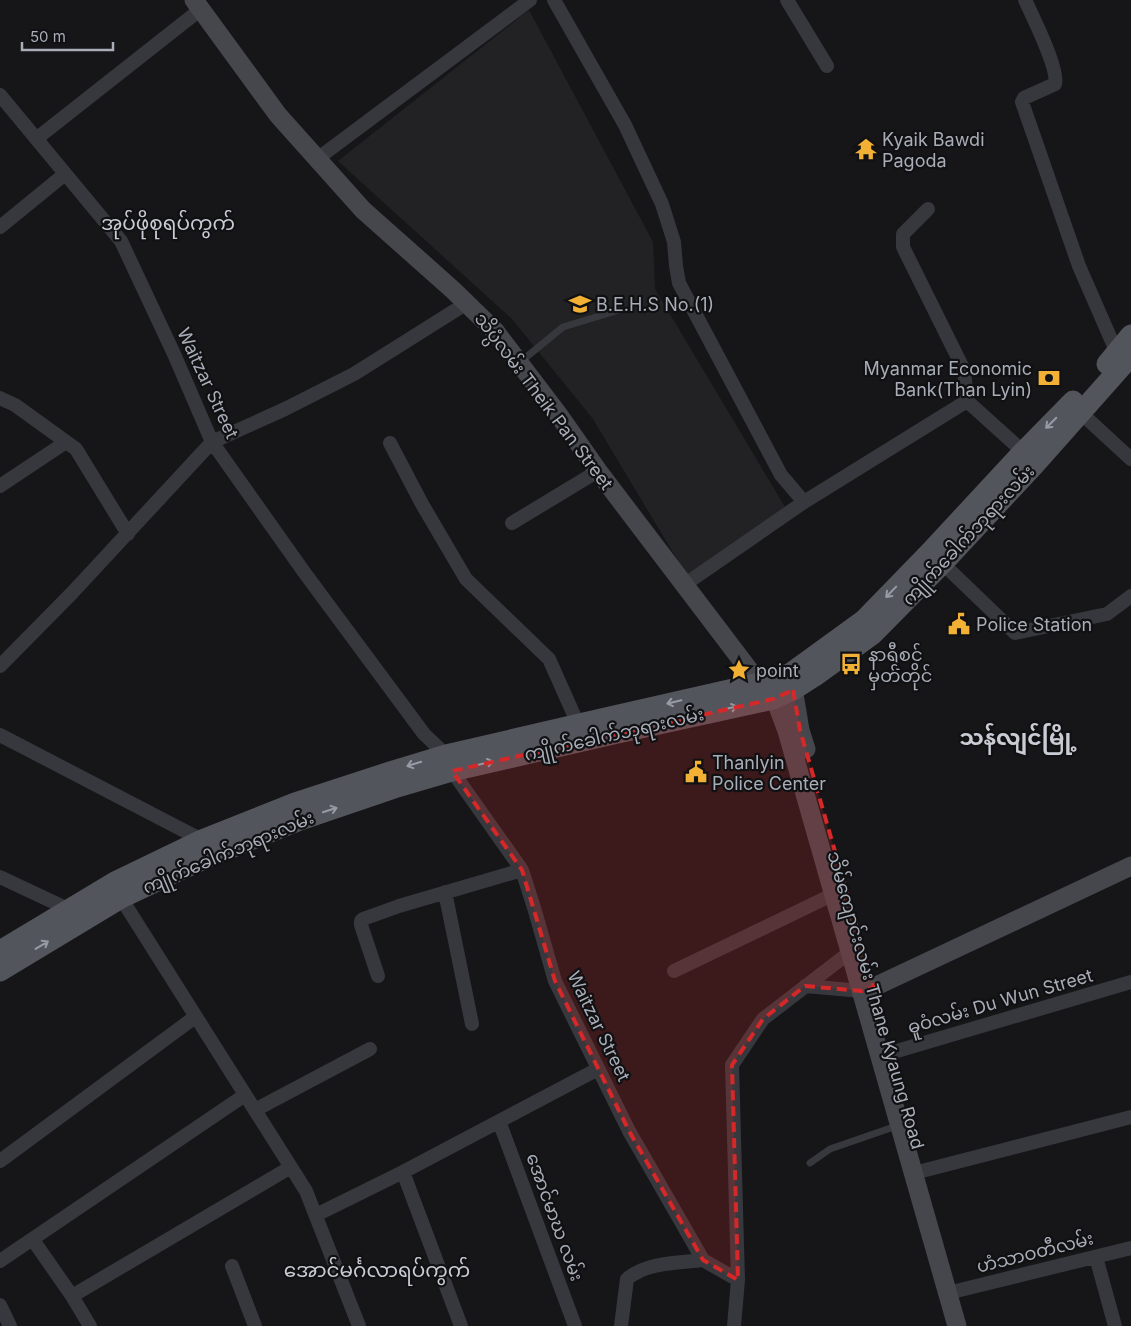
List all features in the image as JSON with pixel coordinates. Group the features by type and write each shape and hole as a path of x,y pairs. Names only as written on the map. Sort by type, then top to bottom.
{"main road":[{"name":"ကျိုက်ခေါက်ဘုရားလမ်း","path":"1030,457 1081,413 1124,354 1131,335"},
{"name":"ကျိုက်ခေါက်ဘုရားလမ်း","path":"766,691 769,682 792,681 937,557 1030,457 1072,403 1124,354"},
{"name":"ကျိုက်ခေါက်ဘုရားလမ်း","path":"0,951 115,882 202,840 295,803 390,772 613,734 766,691"},
{"name":"ကျိုက်ခေါက်ဘုရားလမ်း","path":"0,971 121,898 208,857 300,820 394,788 449,763 578,724 766,691"}],"street":[{"path":"317,159 530,0"},
{"path":"554,0 625,125 662,204 674,242 679,283 782,475 804,502"},
{"path":"787,0 827,66"},
{"path":"1025,0 1054,66 1056,79 1055,84 1024,98 1022,102 1079,266 1124,354"},
{"path":"36,140 198,4"},
{"name":"သိပ္ပံလမ်း Theik Pan Street","path":"198,4 278,115 363,210 467,303 494,330 558,414 598,471 766,691"},
{"name":"Waitzar Street","path":"0,95 121,241 174,354 212,442 304,572 424,734 449,763 522,870 536,911 555,981 629,1131 703,1260"},
{"path":"0,227 65,174"},
{"path":"928,209 902,234 903,247 964,370 967,401 1030,457"},
{"path":"0,666 66,600 212,442 285,409 354,374 467,303"},
{"path":"0,398 15,405 76,449 128,534"},
{"path":"684,585 804,502 967,401"},
{"path":"1081,413 1131,458"},
{"path":"0,486 66,442"},
{"path":"390,443 422,504 466,579 549,659 578,724"},
{"path":"512,523 598,471"},
{"path":"937,557 1015,634 1107,614 1131,596"},
{"name":"သိမ်ကျောင်းလမ်း Thane Kyaung Road","path":"792,681 800,730 846,894 868,989 953,1292 967,1326"},
{"name":"သိမ်ကျောင်းလမ်း Thane Kyaung Road","path":"766,691 777,704 788,730 850,952 868,989"},
{"path":"0,735 202,840"},
{"path":"378,976 360,925 363,919 399,906 522,870"},
{"path":"805,986 868,989 1130,870"},
{"path":"0,877 68,909"},
{"path":"445,892 472,1024"},
{"path":"674,971 834,894"},
{"path":"121,898 306,1190 359,1326"},
{"path":"734,1326 738,1280 732,1065 763,1019 850,952"},
{"name":"ဓူဝံလမ်း Du Wun Street","path":"886,1054 1131,982"},
{"path":"0,1161 195,1017"},
{"path":"255,1110 370,1049"},
{"path":"316,1215 403,1172 598,1069"},
{"path":"0,1261 245,1095"},
{"path":"919,1172 1131,1117"},
{"name":"အောင်မာဃ လမ်း","path":"500,1121 575,1326"},
{"path":"72,1296 291,1167"},
{"path":"403,1172 461,1326"},
{"path":"33,1240 72,1296 90,1326"},
{"name":"ဟံသာဝတီလမ်း","path":"953,1292 1131,1248"},
{"path":"1096,1257 1114,1326"},
{"path":"621,1326 628,1279 634,1273 648,1267 703,1260 738,1280"},
{"path":"232,1266 255,1326"},
{"name":"သိမ်ကျောင်းလမ်း Thane Kyaung Road","path":"953,1292 957,1326"},
{"path":"0,1306 10,1326"}],"lane":[{"path":"519,363 563,327 619,310"},
{"path":"810,1163 830,1149 905,1123"}],"highlighted area":[{"path":"793,690 800,730 874,987 862,991 805,986 763,1019 732,1065 738,1280 703,1260 629,1131 555,981 522,870 452,771 773,699"}],"shaded area":[{"name":"B.E.H.S No.(1)","path":"529,10 653,242 655,289 785,507 687,576 593,419 512,319 338,161"}],"place":[{"name":"Kyaik Bawdi Pagoda","path":"866,149"},
{"name":"B.E.H.S No.(1)","path":"580,304"},
{"name":"Myanmar Economic Bank(Than Lyin)","path":"1049,378"},
{"name":"Police Station","path":"959,624"},
{"name":"နာရီစင် မှတ်တိုင်","path":"851,664"},
{"name":"point","path":"739,670"},
{"name":"Thanlyin Police Center","path":"696,772"}],"district":[{"name":"အုပ်ဖိုစုရပ်ကွက်","path":"168,223"},
{"name":"သန်လျင်မြို့","path":"1018,737"},
{"name":"အောင်မင်္ဂလာရပ်ကွက်","path":"377,1270"}]}
